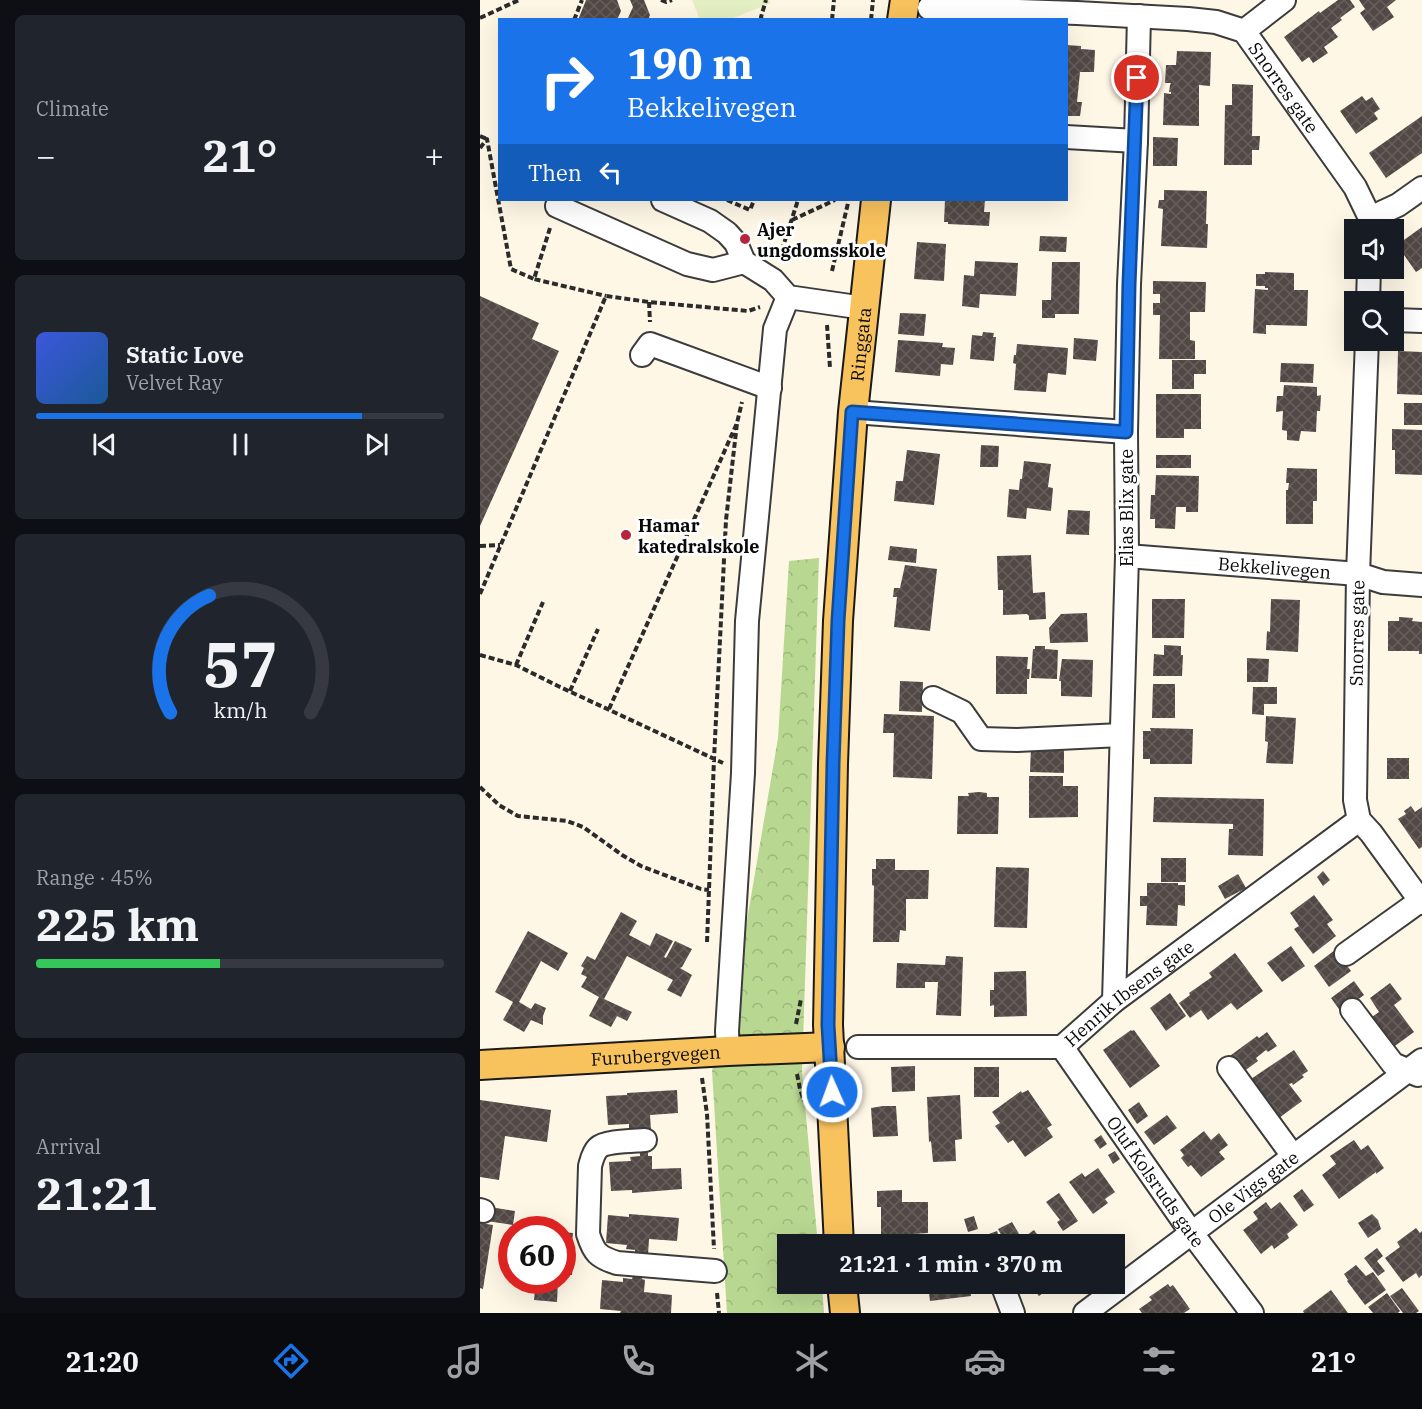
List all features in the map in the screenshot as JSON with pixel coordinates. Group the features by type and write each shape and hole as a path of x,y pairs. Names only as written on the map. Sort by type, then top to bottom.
{"main road":[{"path":"904,18 917,4"},
{"name":"Ringgata","path":"838,1234 834,1160 844,1047 828,1025 838,621 852,412 876,201"},
{"name":"Furubergvegen","path":"480,1065 844,1047"},
{"path":"843,1294 844,1313"}],"street":[{"path":"1244,31 1284,0"},
{"name":"Snorres gate","path":"917,4 1077,7 1139,16 1216,22 1244,31 1355,187 1368,219"},
{"name":"Elias Blix gate","path":"1114,1001 1127,556 1126,432 1129,284 1139,16"},
{"path":"1068,137 1136,141"},
{"path":"1377,219 1422,188"},
{"path":"665,201 710,221 727,233 736,243 744,262 773,280 788,297 864,308"},
{"path":"557,207 687,264 712,270 744,262"},
{"path":"715,1052 727,1031 743,773 747,621 771,364 775,328 788,297"},
{"path":"1404,320 1422,321"},
{"path":"642,355 650,344 705,372 747,380 770,388"},
{"name":"Snorres gate","path":"1359,820 1355,800 1358,574 1367,351"},
{"path":"852,412 1126,432"},
{"name":"Bekkelivegen","path":"1127,556 1358,574 1383,582 1422,585"},
{"path":"933,698 962,712 981,739 1017,740 1121,735"},
{"path":"1346,954 1421,902 1359,820"},
{"name":"Henrik Ibsens gate","path":"844,1047 1062,1047 1114,1001 1359,820"},
{"path":"1352,1010 1393,1064 1417,1069"},
{"name":"Oluf Kolsruds gate","path":"1062,1047 1191,1232 1252,1313"},
{"path":"1229,1068 1293,1156"},
{"name":"Ole Vigs gate","path":"1084,1313 1293,1156 1417,1069"},
{"path":"645,1140 599,1146 593,1156 590,1166 588,1234 591,1244 603,1259 617,1263 715,1271"},
{"path":"1006,1294 1013,1313"}],"path":[{"path":"480,18 519,0"},
{"path":"575,18 582,0"},
{"path":"661,0 666,2 672,0"},
{"path":"761,18 766,0"},
{"path":"832,18 834,0"},
{"path":"871,18 873,0"},
{"path":"480,136 487,139"},
{"path":"480,148 487,139"},
{"path":"487,139 498,199"},
{"path":"498,201 511,269 534,279 606,296 748,311 788,297"},
{"path":"729,201 750,210 754,201"},
{"path":"773,280 798,201"},
{"path":"791,220 833,201"},
{"path":"832,271 848,201"},
{"path":"534,279 557,207"},
{"path":"480,594 606,296"},
{"path":"707,952 726,520 737,423 747,380"},
{"path":"609,710 737,423"},
{"path":"480,546 500,545"},
{"path":"516,665 543,602"},
{"path":"570,692 598,629"},
{"path":"480,655 516,665 743,773"},
{"path":"480,787 499,805 518,816 567,821 583,827 641,866 709,890"},
{"path":"715,1052 703,1086 707,1114 719,1313"}],"green space":[{"path":"692,0 769,0 771,3 734,18 699,18"},
{"path":"819,558 802,1073 817,1234 777,1234 777,1294 823,1294 824,1313 727,1313 712,1071 746,926 778,738 789,561"}],"building":[{"path":"586,0 617,0 621,11 618,18 579,18"},
{"path":"630,0 644,0 650,15 649,18 628,18 633,7"},
{"path":"1338,0 1350,0 1355,7 1331,28 1338,37 1324,47 1328,53 1313,63 1309,57 1302,62 1284,37"},
{"path":"1359,0 1396,0 1387,7 1394,17 1373,31 1360,13 1365,9"},
{"path":"1068,45 1095,50 1094,72 1080,72 1077,102 1082,102 1080,116 1068,116"},
{"path":"1177,51 1211,52 1210,86 1199,85 1199,126 1163,125 1164,93 1171,94 1169,92 1171,83 1165,83 1166,65 1176,65"},
{"path":"1232,84 1253,85 1252,136 1260,136 1259,150 1252,150 1252,165 1224,165 1225,105 1232,105"},
{"path":"1362,96 1366,101 1372,97 1380,109 1374,113 1378,119 1356,134 1340,111"},
{"path":"1422,116 1422,153 1386,178 1369,153"},
{"path":"1153,137 1178,138 1177,166 1153,166"},
{"path":"1164,190 1207,191 1207,248 1161,246 1163,209 1158,208 1159,200 1164,200"},
{"path":"945,201 985,201 984,212 990,212 989,226 944,222"},
{"path":"1422,227 1422,268 1416,272 1404,255 1404,240"},
{"path":"1040,236 1067,237 1066,252 1039,251"},
{"path":"917,242 946,244 944,281 914,279"},
{"path":"975,261 1018,263 1016,296 980,294 979,308 962,306 964,275 974,276"},
{"path":"1052,262 1080,262 1079,314 1055,314 1055,318 1042,318 1042,300 1051,300"},
{"path":"1265,272 1294,273 1294,290 1308,290 1307,326 1266,325 1266,334 1253,333 1255,289 1268,290 1265,286 1256,286 1256,274 1265,274"},
{"path":"1153,281 1206,282 1205,312 1190,312 1190,340 1195,341 1195,359 1159,359 1160,315 1153,315 1153,303 1160,303 1160,294 1153,294"},
{"path":"480,296 539,323 532,339 559,351 480,526"},
{"path":"900,313 926,314 924,336 898,334"},
{"path":"983,332 994,333 993,337 996,337 994,361 970,359 972,335 982,336"},
{"path":"1074,338 1098,340 1096,361 1073,359"},
{"path":"898,340 943,343 942,347 955,348 953,365 941,364 940,376 895,372"},
{"path":"1017,344 1068,348 1066,375 1048,373 1046,392 1014,390 1016,364 1013,363"},
{"path":"1398,351 1422,352 1422,395 1397,394"},
{"path":"1172,360 1206,360 1206,374 1194,374 1194,389 1172,389"},
{"path":"1281,363 1314,364 1313,383 1280,382"},
{"path":"1284,385 1317,387 1317,396 1321,395 1320,411 1317,411 1316,432 1301,431 1299,441 1287,440 1287,431 1282,430 1283,411 1276,412 1277,396 1283,396"},
{"path":"1156,394 1201,394 1201,429 1184,429 1184,438 1156,438"},
{"path":"1404,403 1422,403 1422,425 1404,425"},
{"path":"1392,429 1422,430 1422,475 1395,474"},
{"path":"981,445 999,446 998,467 980,467"},
{"path":"907,450 940,454 934,505 894,501 896,481 903,481"},
{"path":"1156,455 1191,455 1191,468 1156,468"},
{"path":"1024,461 1051,464 1048,487 1053,488 1051,511 1027,508 1026,519 1007,517 1009,489 1019,490"},
{"path":"1287,468 1317,469 1317,501 1313,501 1313,524 1286,524 1286,490 1288,490 1289,483 1286,483"},
{"path":"1156,475 1199,476 1198,512 1186,512 1186,507 1176,507 1175,529 1155,528 1155,519 1150,519 1151,495 1155,495"},
{"path":"1068,510 1090,511 1089,535 1066,534"},
{"path":"890,546 917,549 916,563 888,560"},
{"path":"1031,555 1033,593 1045,592 1046,619 1029,620 1027,614 1003,615 1003,590 998,590 997,556"},
{"path":"905,565 937,569 930,631 894,627 897,597 893,597 894,588 900,588"},
{"path":"1152,599 1185,599 1184,638 1152,638"},
{"path":"1271,599 1300,600 1298,652 1266,650 1267,631 1270,632"},
{"path":"1087,613 1088,642 1050,643 1049,628 1061,614"},
{"path":"1399,617 1413,618 1412,621 1422,622 1422,654 1419,654 1419,651 1388,651 1388,621 1399,621"},
{"path":"1164,645 1181,646 1182,676 1153,676 1154,654 1164,655"},
{"path":"1035,646 1058,650 1057,679 1031,678"},
{"path":"996,656 1028,657 1027,669 1030,669 1027,694 996,694"},
{"path":"1247,658 1269,659 1268,682 1247,682"},
{"path":"1062,659 1093,660 1092,697 1061,696 1061,681 1059,681"},
{"path":"900,681 923,682 922,712 899,711"},
{"path":"1153,684 1175,684 1175,718 1152,718"},
{"path":"1253,687 1277,687 1277,704 1264,704 1264,715 1252,714"},
{"path":"884,714 934,716 932,779 893,777 894,733 883,733"},
{"path":"1266,716 1296,718 1293,764 1266,763 1268,742 1265,741"},
{"path":"1150,728 1193,729 1192,764 1150,764 1150,759 1143,759 1143,731 1151,731"},
{"path":"1031,747 1064,747 1064,773 1030,772"},
{"path":"1387,758 1409,758 1409,779 1387,779"},
{"path":"1029,776 1063,776 1063,786 1078,786 1078,817 1029,818"},
{"path":"968,793 987,793 987,797 999,797 998,834 957,834 958,796 969,796"},
{"path":"1154,797 1264,799 1263,856 1228,855 1229,829 1233,829 1233,824 1153,822"},
{"path":"1411,806 1415,812 1422,807 1422,847 1419,849 1398,819 1406,814 1404,811"},
{"path":"1161,858 1186,858 1186,882 1161,882"},
{"path":"876,859 895,859 895,870 929,870 928,899 906,899 906,931 900,930 899,942 873,942 872,869 876,869"},
{"path":"996,867 1029,868 1027,928 994,927"},
{"path":"1323,871 1330,880 1323,886 1317,877"},
{"path":"1238,874 1246,888 1225,899 1218,886"},
{"path":"1147,883 1185,885 1185,906 1178,905 1177,926 1146,925 1147,906 1140,906 1140,896 1147,896"},
{"path":"1314,895 1333,920 1327,924 1336,936 1313,954 1294,929 1299,926 1290,913"},
{"path":"621,912 637,921 629,935 650,946 656,933 673,941 664,957 666,958 675,941 692,949 680,968 692,975 681,997 667,990 673,980 627,956 604,999 632,1012 627,1021 617,1016 611,1027 589,1016 599,997 581,987 587,977 581,974 584,968 581,966 587,956 595,960"},
{"path":"528,931 568,953 558,971 541,961 519,1002 531,1009 535,1003 546,1008 543,1025 531,1020 524,1032 503,1020 513,1002 495,992"},
{"path":"1291,946 1305,966 1282,982 1267,963"},
{"path":"1335,950 1351,971 1329,987 1314,966"},
{"path":"1235,953 1263,991 1237,1010 1231,1003 1208,1020 1201,1010 1190,1018 1179,1003 1212,977 1209,973"},
{"path":"946,956 963,957 961,1016 936,1015 938,982 925,982 925,988 896,988 897,963 945,965"},
{"path":"1026,971 1027,1016 994,1017 994,1005 990,1006 990,990 994,990 994,972"},
{"path":"1354,981 1364,995 1341,1012 1331,998"},
{"path":"1390,983 1402,999 1394,1005 1414,1032 1388,1051 1369,1019 1379,1012 1370,998"},
{"path":"1170,993 1186,1016 1166,1031 1150,1008"},
{"path":"1134,1030 1160,1066 1130,1088 1103,1050"},
{"path":"1267,1032 1277,1046 1268,1052 1266,1050 1256,1058 1258,1061 1239,1075 1227,1058 1257,1036 1259,1038"},
{"path":"1294,1050 1308,1071 1293,1085 1289,1084 1302,1101 1279,1118 1251,1079"},
{"path":"915,1066 915,1091 892,1092 891,1067"},
{"path":"974,1067 999,1067 999,1097 974,1097"},
{"path":"677,1090 678,1113 650,1115 651,1130 638,1131 638,1128 629,1128 629,1124 608,1125 606,1096"},
{"path":"1028,1090 1052,1125 1047,1128 1053,1137 1025,1157 1013,1140 1008,1143 995,1126 1000,1123 992,1112 1021,1091 1022,1093"},
{"path":"960,1095 962,1139 955,1140 956,1161 933,1162 931,1141 929,1142 927,1097"},
{"path":"480,1100 551,1110 547,1142 505,1136 499,1180 480,1177"},
{"path":"1139,1102 1148,1116 1137,1124 1128,1110"},
{"path":"896,1106 898,1136 873,1137 871,1108"},
{"path":"1167,1115 1177,1128 1154,1145 1144,1132"},
{"path":"1204,1131 1211,1140 1219,1133 1228,1145 1219,1152 1225,1159 1201,1177 1191,1165 1188,1167 1181,1158 1184,1155 1180,1150"},
{"path":"1101,1135 1107,1144 1100,1149 1094,1140"},
{"path":"1354,1140 1361,1150 1368,1145 1384,1168 1339,1199 1322,1175 1336,1164 1330,1156"},
{"path":"1115,1151 1120,1159 1113,1164 1108,1155"},
{"path":"648,1152 648,1156 652,1156 652,1169 681,1168 682,1189 632,1193 632,1190 611,1191 609,1162 631,1161 630,1157"},
{"path":"1098,1168 1115,1192 1105,1199 1108,1203 1093,1214 1069,1182 1082,1173 1085,1177"},
{"path":"1302,1189 1314,1205 1304,1212 1293,1196"},
{"path":"902,1190 902,1202 928,1202 928,1233 881,1234 881,1207 877,1207 877,1191"},
{"path":"1059,1193 1078,1221 1063,1231 1057,1222 1060,1220 1046,1202"},
{"path":"1266,1202 1271,1209 1280,1202 1298,1225 1287,1234 1289,1238 1274,1249 1272,1245 1261,1254 1243,1230 1258,1219 1253,1212"},
{"path":"490,1207 515,1211 514,1216 498,1216 498,1223 487,1221"},
{"path":"629,1214 679,1218 677,1241 649,1239 648,1255 635,1254 635,1250 626,1249 627,1245 606,1243 608,1215 629,1217"},
{"path":"1372,1214 1378,1220 1381,1229 1368,1238 1358,1223"},
{"path":"974,1216 978,1229 968,1232 964,1219"},
{"path":"1012,1222 1019,1234 1001,1234 998,1229"},
{"path":"480,1223 493,1225 483,1289 480,1288"},
{"path":"1416,1228 1420,1233 1422,1231 1422,1275 1419,1278 1416,1273 1403,1282 1385,1258 1400,1247 1397,1242"},
{"path":"1377,1248 1383,1256 1377,1261 1385,1271 1378,1276 1364,1258"},
{"path":"1356,1265 1366,1276 1373,1272 1386,1290 1365,1305 1344,1274"},
{"path":"633,1276 642,1276 645,1280 644,1292 672,1295 671,1313 620,1313 621,1311 600,1309 602,1280 623,1282 623,1278 632,1279"},
{"path":"1168,1284 1170,1287 1173,1285 1190,1309 1184,1313 1142,1313 1139,1309 1152,1300 1149,1297"},
{"path":"1402,1288 1419,1311 1416,1313 1403,1313 1390,1296"},
{"path":"1331,1290 1348,1313 1304,1313 1303,1311"},
{"path":"1387,1293 1400,1311 1398,1313 1373,1313 1368,1307"},
{"path":"535,1294 557,1294 557,1302 534,1300"},
{"path":"929,1294 971,1294 971,1296 930,1301"}],"place":[{"name":"Ajer ungdomsskole","path":"745,239"},
{"name":"Hamar katedralskole","path":"626,535"}],"route":[{"path":"832,1092 828,1025 833,764 838,621 852,412 1126,432 1137,78"}]}
